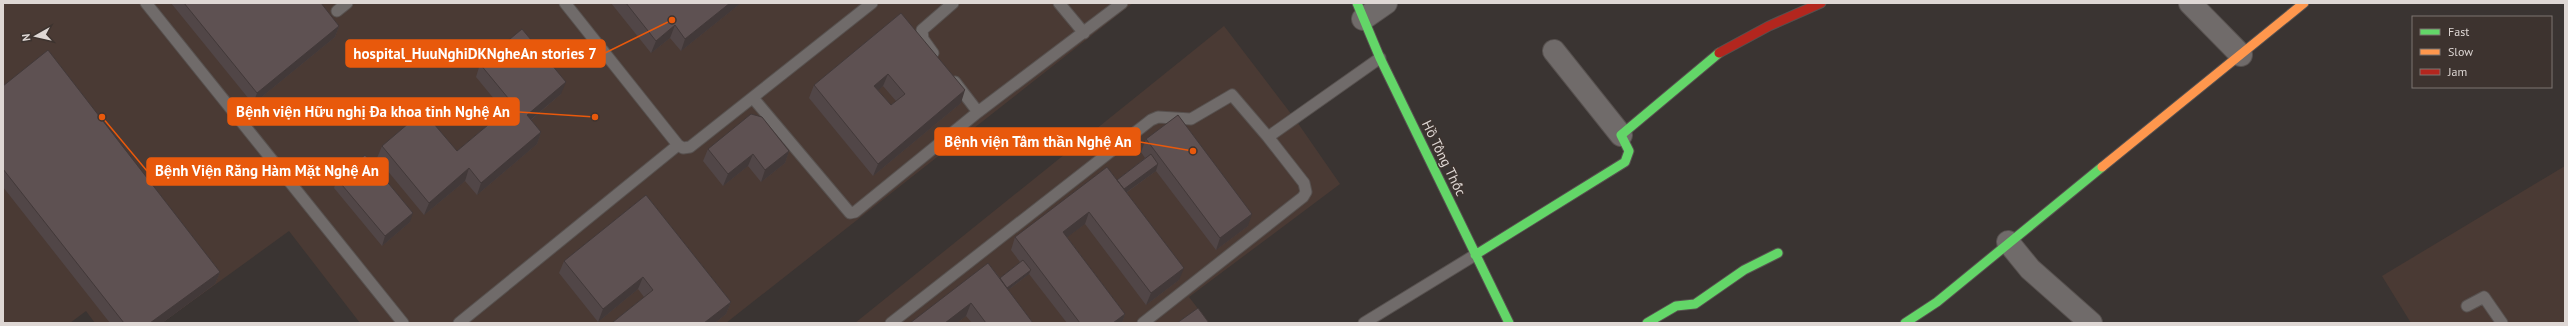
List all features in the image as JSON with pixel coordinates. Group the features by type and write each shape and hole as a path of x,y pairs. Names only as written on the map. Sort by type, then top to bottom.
{"street":[{"path":"1360,11 1386,3"},
{"path":"1621,135 1723,50 1769,26 1821,3"},
{"path":"2190,3 2241,55"},
{"path":"1905,323 1937,302 2008,242 2304,3"},
{"name":"Hồ Tông Thốc","path":"1360,11 1380,58 1509,323"},
{"path":"1475,255 1625,162 1629,156 1630,149 1621,135 1554,51"},
{"path":"2008,242 2030,269 2091,323"},
{"path":"1647,323 1676,306 1695,304 1744,270 1778,252"}],"lane":[{"path":"146,3 403,323"},
{"path":"336,11 348,3"},
{"path":"565,3 678,146 683,148 690,147 872,3"},
{"path":"953,3 922,30 923,39 978,112"},
{"path":"1059,3 1084,33"},
{"path":"753,98 850,213 855,212 978,112 1122,3"},
{"path":"1268,137 1380,58"},
{"path":"891,323 1151,120 1158,117 1191,119 1232,95 1268,137 1304,183 1306,192 1303,197 1143,323"},
{"path":"459,323 678,146"},
{"path":"1364,323 1475,255"},
{"path":"2467,306 2484,297 2502,323"}],"shaded area":[{"path":"3,3 1133,3 726,323 360,323 289,231 162,323 95,323 86,311 70,323 3,323"},
{"path":"1224,26 1295,119 1340,184 1189,297 1209,323 855,323"},
{"path":"2565,166 2565,323 2411,323 2382,276"}],"building":[{"path":"184,3 321,3 339,26 257,93"},
{"path":"626,3 730,3 685,39 675,25 656,41"},
{"path":"901,13 965,90 878,164 814,85","holes":["888,74 905,94 891,105 874,86"]},
{"path":"522,29 566,82 527,115 541,132 481,183 469,168 429,203 382,146 423,111 457,151 513,104 480,64"},
{"path":"48,50 220,272 150,323 124,323 3,169 3,86"},
{"path":"751,114 762,117 789,151 765,170 753,154 728,174 708,149"},
{"path":"1178,115 1252,214 1220,238 1146,139"},
{"path":"1151,154 1158,164 1124,189 1117,180"},
{"path":"365,155 413,213 385,236 337,179"},
{"path":"1107,167 1184,268 1151,293 1089,212 1063,232 1125,314 1113,323 1080,323 1015,237"},
{"path":"646,195 731,302 704,323 614,323 613,322 653,290 643,277 603,309 564,261"},
{"path":"1023,260 1031,270 1007,288 1000,278"},
{"path":"988,263 1033,323 986,323 971,303 945,323 910,323"},
{"path":"1198,308 1209,323 1177,323"}],"traffic: fast":[{"path":"1357,3 1380,58 1509,323"},
{"path":"1475,255 1625,162 1629,151 1621,135 1719,53"},
{"path":"1905,323 1937,302 2102,167"},
{"path":"1647,323 1676,306 1695,304 1744,270 1778,253"}],"traffic: slow":[{"path":"2102,167 2304,3"}],"traffic: jam":[{"path":"1719,53 1769,26 1821,3"}],"place":[{"name":"hospital_HuuNghiDKNgheAn stories 7","path":"672,20"},
{"name":"Bệnh Viện Răng Hàm Mặt Nghệ An","path":"102,117"},
{"name":"Bệnh viện Hữu nghị Đa khoa tỉnh Nghệ An","path":"595,117"},
{"name":"Bệnh viện Tâm thần Nghệ An","path":"1193,151"}]}
